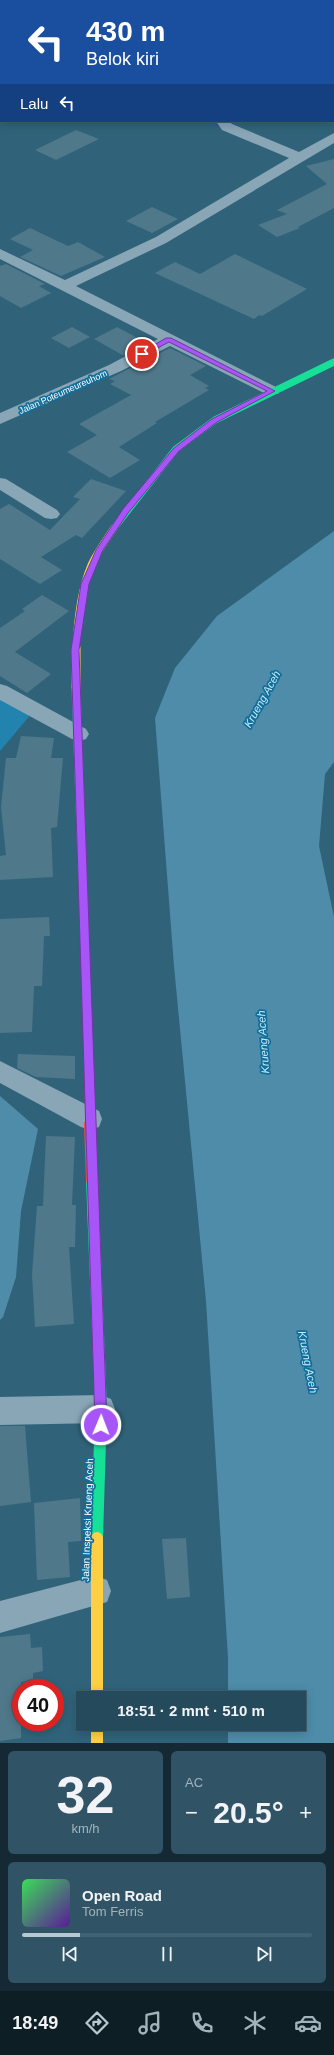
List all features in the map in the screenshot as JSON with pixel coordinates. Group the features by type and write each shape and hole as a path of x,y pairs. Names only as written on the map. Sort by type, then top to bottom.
{"street":[{"path":"223,122 227,127 301,158"},
{"path":"66,285 161,240 301,158 325,149 334,137"},
{"path":"0,253 66,285 169,340 272,391"},
{"name":"Jalan Poteumeureuhom","path":"0,419 115,368 169,340"},
{"name":"Jalan Inspeksi Krueng Aceh","path":"97,1691 96,1591 101,1409 75,650 85,584 100,550 126,511 176,449 215,420 334,362"},
{"path":"0,483 51,514"},
{"path":"0,691 79,734"},
{"path":"0,1071 90,1119"},
{"path":"0,1411 101,1409"},
{"path":"0,1617 96,1591"}],"shaded area":[{"path":"0,695 32,713 0,751"}],"water":[{"name":"Krueng Aceh","path":"334,531 334,762 325,774 319,846 334,917 334,1743 228,1743 228,1731 306,1731 306,1691 228,1691 228,1658 206,1301 174,966 155,718 175,668 217,616"},
{"path":"0,1096 38,1129 21,1211 16,1277 3,1317 0,1320"}],"building":[{"path":"76,130 99,139 56,160 35,150"},
{"path":"334,159 334,208 298,227 300,228 277,237 258,225 287,214 277,210 327,184 306,166"},
{"path":"152,207 178,219 152,233 126,221"},
{"path":"30,228 68,246 78,242 105,257 61,276 20,257 33,250 10,239"},
{"path":"235,254 307,289 262,316 259,315 254,319 155,273 175,262 200,274"},
{"path":"6,264 45,284 39,286 51,293 21,308 0,296 0,266"},
{"path":"72,327 90,337 69,348 51,338"},
{"path":"117,327 147,343 124,356 94,339"},
{"path":"170,348 206,366 190,375 209,386 205,388 209,390 155,422 157,423 119,447 140,460 110,478 67,452 97,435 79,424 131,395 110,384 115,381 109,379"},
{"path":"91,479 126,491 82,538 76,535 41,557 62,570 40,584 0,559 0,509 9,504 50,530 80,499 73,497"},
{"path":"42,595 69,611 15,652 51,674 27,693 0,676 0,628 25,611 22,609"},
{"path":"21,736 54,738 51,758 63,758 57,827 51,828 53,877 0,880 0,856 6,855 1,807 6,758 16,758"},
{"path":"49,917 50,936 44,936 42,986 34,986 32,1032 0,1033 0,919"},
{"path":"18,1054 75,1056 75,1079 36,1077 17,1068"},
{"path":"46,1136 75,1137 72,1205 76,1205 75,1247 69,1247 74,1324 35,1327 32,1275 37,1206 43,1206"},
{"path":"0,1426 25,1426 31,1502 0,1506"},
{"path":"80,1498 81,1541 68,1542 70,1577 37,1580 34,1503"},
{"path":"186,1538 190,1597 167,1599 162,1539"},
{"path":"30,1634 31,1648 42,1647 43,1671 33,1673 33,1679 12,1679 12,1731 21,1731 21,1738 0,1741 0,1637"}],"traffic: fast":[{"path":"114,528 176,449 215,420 334,362"},
{"path":"76,687 86,978"},
{"path":"92,1180 101,1409 97,1538"}],"traffic: slow":[{"path":"76,687 78,625 86,578 91,565 114,528"},
{"path":"97,1538 97,1691"},
{"path":"97,1731 97,1743"}],"traffic: jam":[{"path":"86,978 92,1180"}],"route":[{"path":"101,1425 75,650 85,584 91,566 126,511 176,449 215,420 272,391 169,340 142,354"}]}
